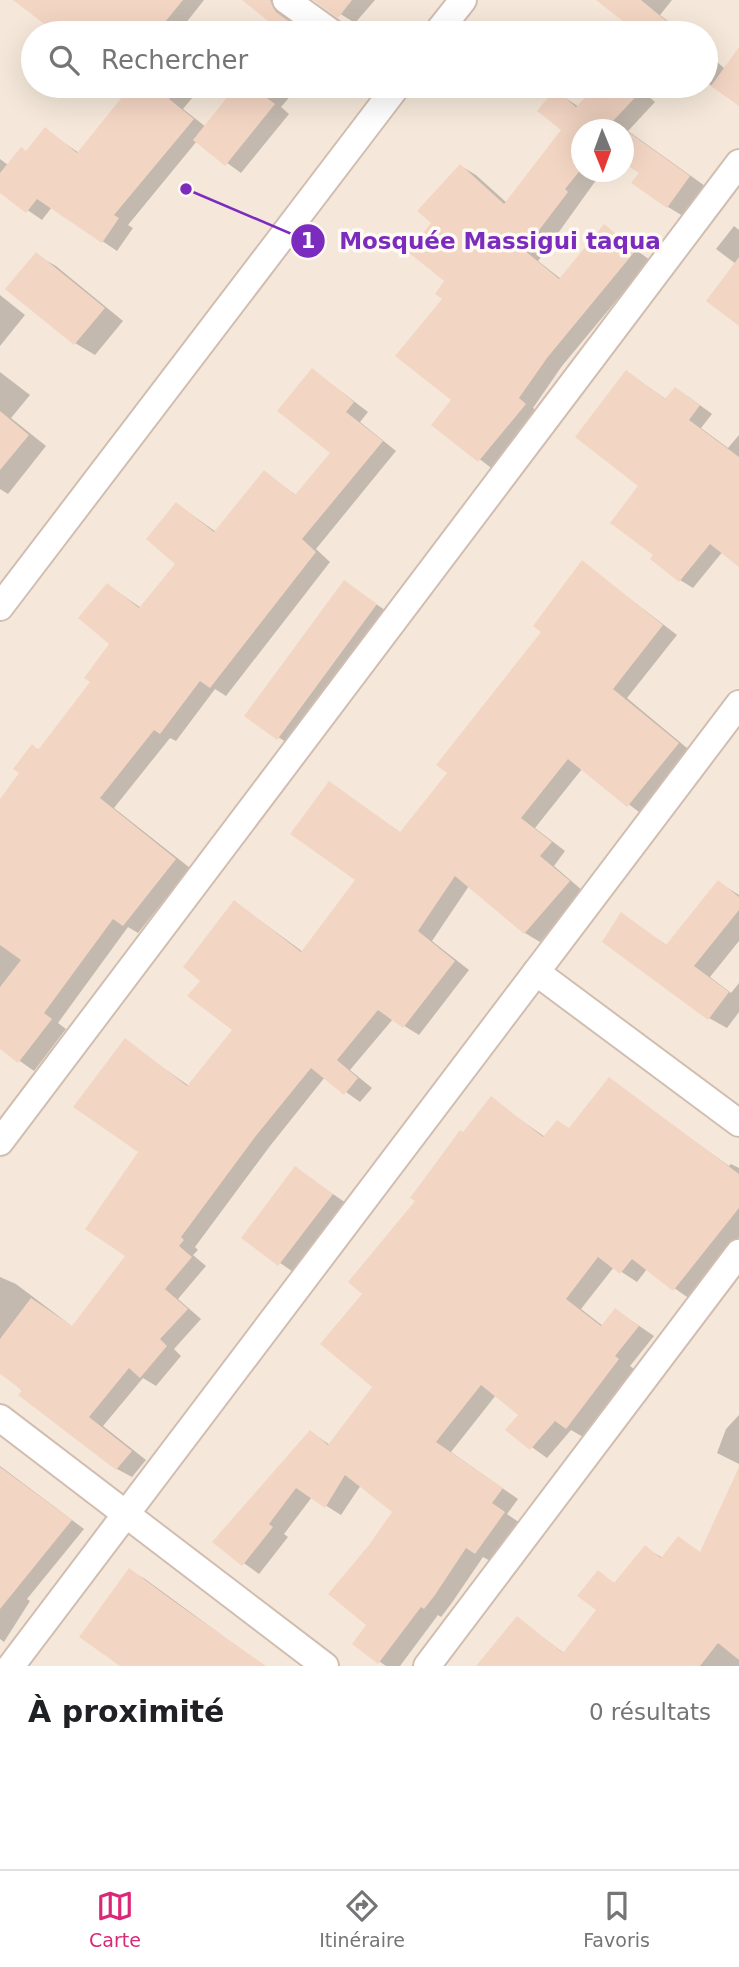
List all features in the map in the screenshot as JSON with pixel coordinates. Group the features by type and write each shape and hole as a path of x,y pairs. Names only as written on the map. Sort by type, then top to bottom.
{"street":[{"path":"286,0 315,21"},
{"path":"446,21 463,0"},
{"path":"0,607 388,98"},
{"path":"0,1142 739,163"},
{"path":"11,1666 739,704"},
{"path":"537,972 739,1123"},
{"path":"427,1666 739,1253"},
{"path":"0,1418 325,1666"}],"shaded area":[{"path":"0,0 739,0 739,1666 0,1666"}],"building":[{"path":"13,0 183,0 166,21 40,21"},
{"path":"242,0 270,0 276,12 288,21 268,21"},
{"path":"313,0 352,0 338,18"},
{"path":"596,0 641,0 666,21 623,21"},
{"path":"739,47 739,106 718,91 718,76"},
{"path":"121,98 170,98 194,119 114,215 119,218 102,243 37,199 26,213 0,193 0,173 21,147 26,151 45,127 77,153"},
{"path":"226,98 267,98 275,104 225,166 193,140"},
{"path":"548,98 566,98 576,107 585,98 635,98 615,119 571,119 571,182 565,189 568,192 524,250 559,279 604,224 636,250 547,358 519,398 526,404 478,462 431,425 451,400 395,356 442,299 435,294 444,281 408,252 431,223 417,211 460,164 504,204 561,130 537,111"},
{"path":"634,136 690,176 667,208 631,183 639,173 634,170"},
{"path":"36,252 105,308 74,345 5,289"},
{"path":"739,257 739,326 706,301"},
{"path":"312,368 354,402 346,412 383,441 302,539 316,552 210,688 200,681 160,734 154,730 100,798 176,859 123,926 113,919 44,1013 52,1019 18,1063 0,1049 0,987 21,960 0,945 0,799 19,773 13,769 32,744 38,750 90,682 84,678 109,644 78,618 107,583 139,608 175,564 146,539 176,502 214,532 264,470 295,495 330,453 277,411"},
{"path":"626,370 665,399 675,387 700,405 689,420 739,457 739,567 710,544 679,582 650,559 653,555 610,523 638,486 575,437"},
{"path":"0,411 29,435 0,470"},
{"path":"582,560 663,625 613,689 679,743 627,807 568,759 521,818 552,842 540,856 570,881 524,934 455,876 418,931 455,961 403,1028 378,1010 337,1060 358,1078 344,1095 311,1068 255,1137 181,1237 184,1240 179,1246 192,1257 165,1289 188,1309 160,1339 167,1346 140,1378 129,1368 89,1417 132,1451 116,1470 18,1395 22,1390 0,1374 0,1339 31,1298 72,1326 125,1256 85,1229 138,1152 73,1107 125,1038 187,1086 232,1030 187,996 200,981 183,967 234,900 301,952 355,880 290,834 329,781 400,832 447,773 436,765 541,632 533,626"},
{"path":"344,580 377,604 277,740 244,716"},
{"path":"718,880 739,897 739,910 694,966 729,992 708,1020 602,942 621,912 666,945"},
{"path":"609,1077 739,1174 739,1208 673,1291 632,1259 620,1274 598,1257 566,1299 601,1326 615,1308 639,1326 615,1356 619,1359 566,1429 555,1421 530,1450 505,1430 518,1415 481,1385 436,1442 503,1488 492,1503 505,1512 475,1554 466,1548 435,1595 424,1609 421,1607 378,1664 352,1644 366,1625 328,1594 369,1545 392,1512 345,1475 325,1508 296,1488 269,1524 273,1527 242,1566 212,1542 310,1430 328,1445 372,1387 320,1344 362,1294 348,1282 415,1201 410,1198 460,1130 463,1132 491,1096 543,1137 557,1120 569,1128"},
{"path":"295,1166 333,1194 278,1266 241,1238"},
{"path":"0,1467 72,1520 0,1609"},
{"path":"739,1467 739,1660 718,1643 700,1666 476,1666 517,1616 563,1653 596,1610 577,1596 598,1570 614,1583 645,1545 661,1558 678,1536 700,1552"},
{"path":"129,1568 266,1666 120,1666 79,1637"}],"place":[{"name":"Mosquée Massigui taqua","path":"186,189"}]}
